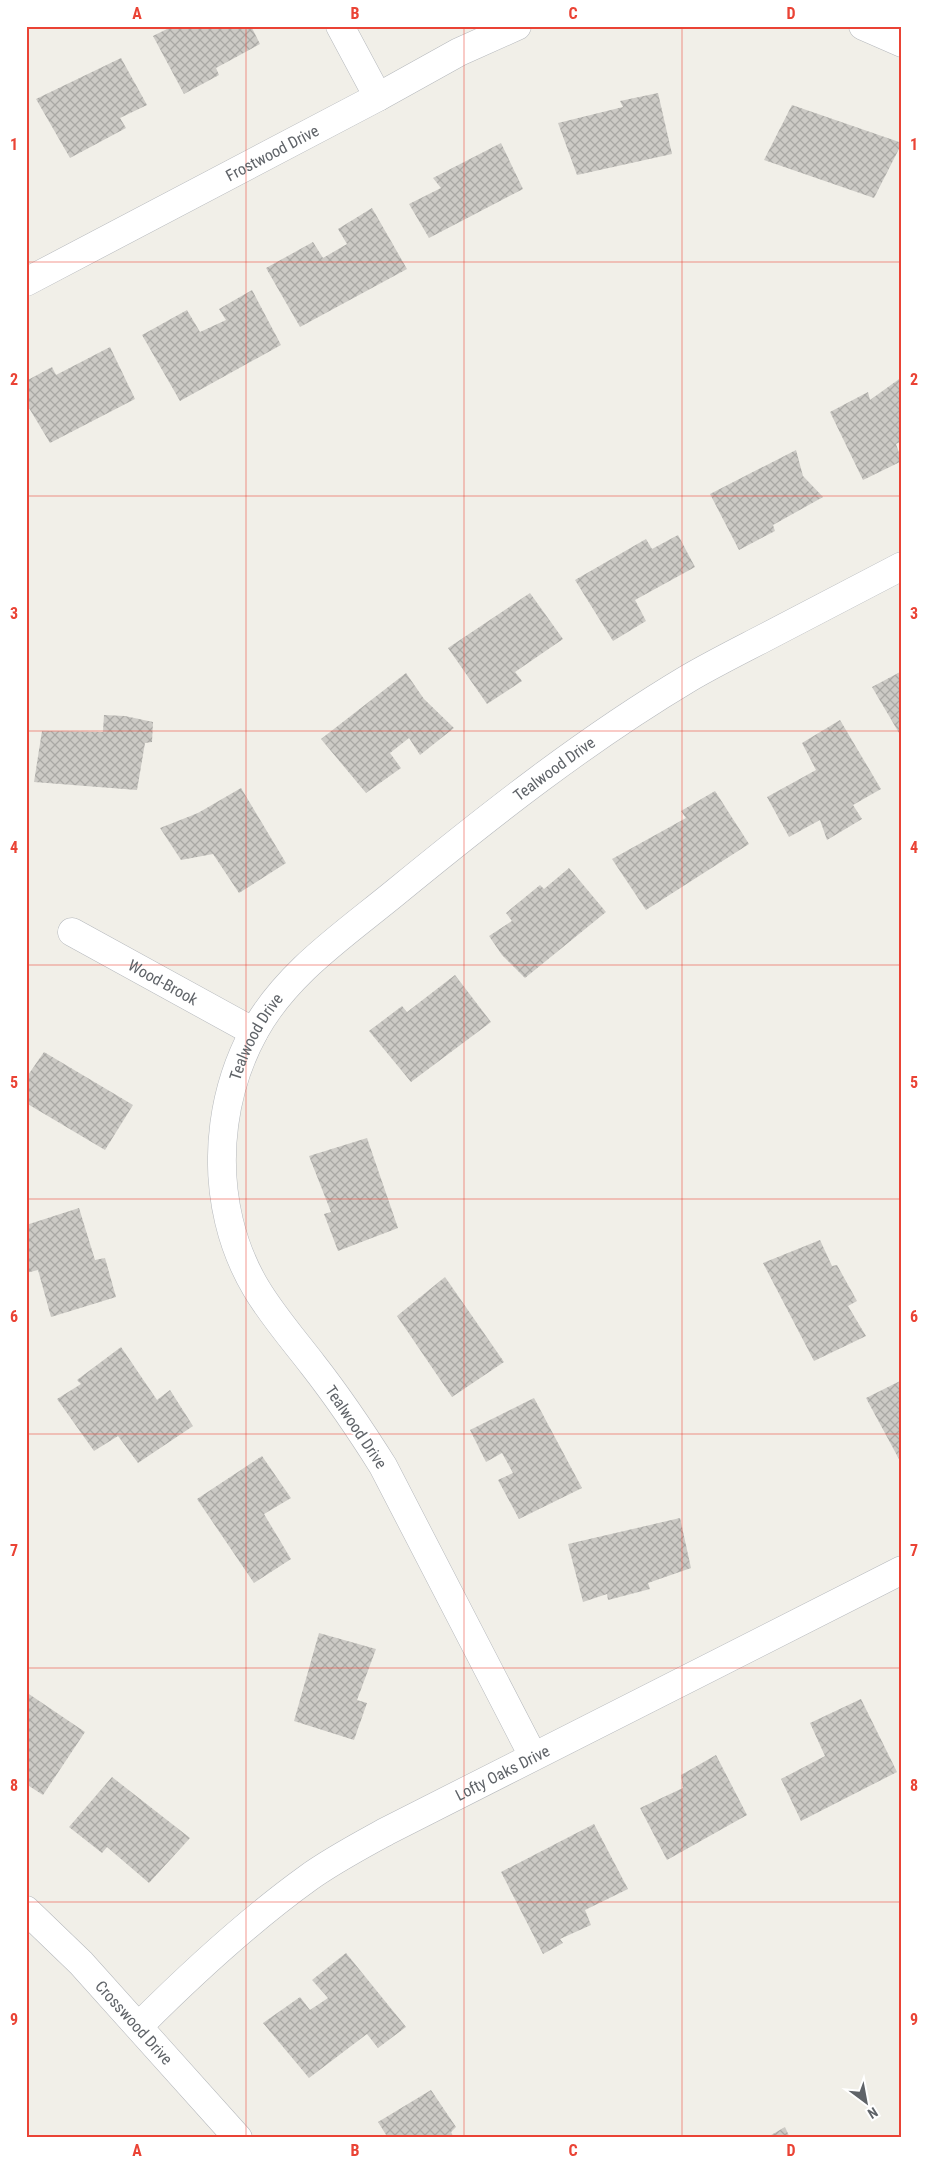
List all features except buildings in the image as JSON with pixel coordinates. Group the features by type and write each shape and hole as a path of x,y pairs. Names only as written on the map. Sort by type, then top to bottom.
{"street":[{"path":"340,26 378,97"},
{"name":"Frostwood Drive","path":"26,282 378,97 459,52 517,26"},
{"path":"863,26 902,43"},
{"name":"Tealwood Drive","path":"533,1756 383,1466 348,1412 266,1307 252,1283 239,1254 229,1223 224,1196 222,1140 232,1086 254,1032 269,1009 298,974 489,815 614,725 692,676 902,566"},
{"name":"Wood-Brook","path":"72,932 254,1032"},
{"name":"Lofty Oaks Drive","path":"139,2026 193,1972 261,1913 309,1877 386,1831 902,1570"},
{"name":"Crosswood Drive","path":"26,1910 81,1963 238,2138"}]}
